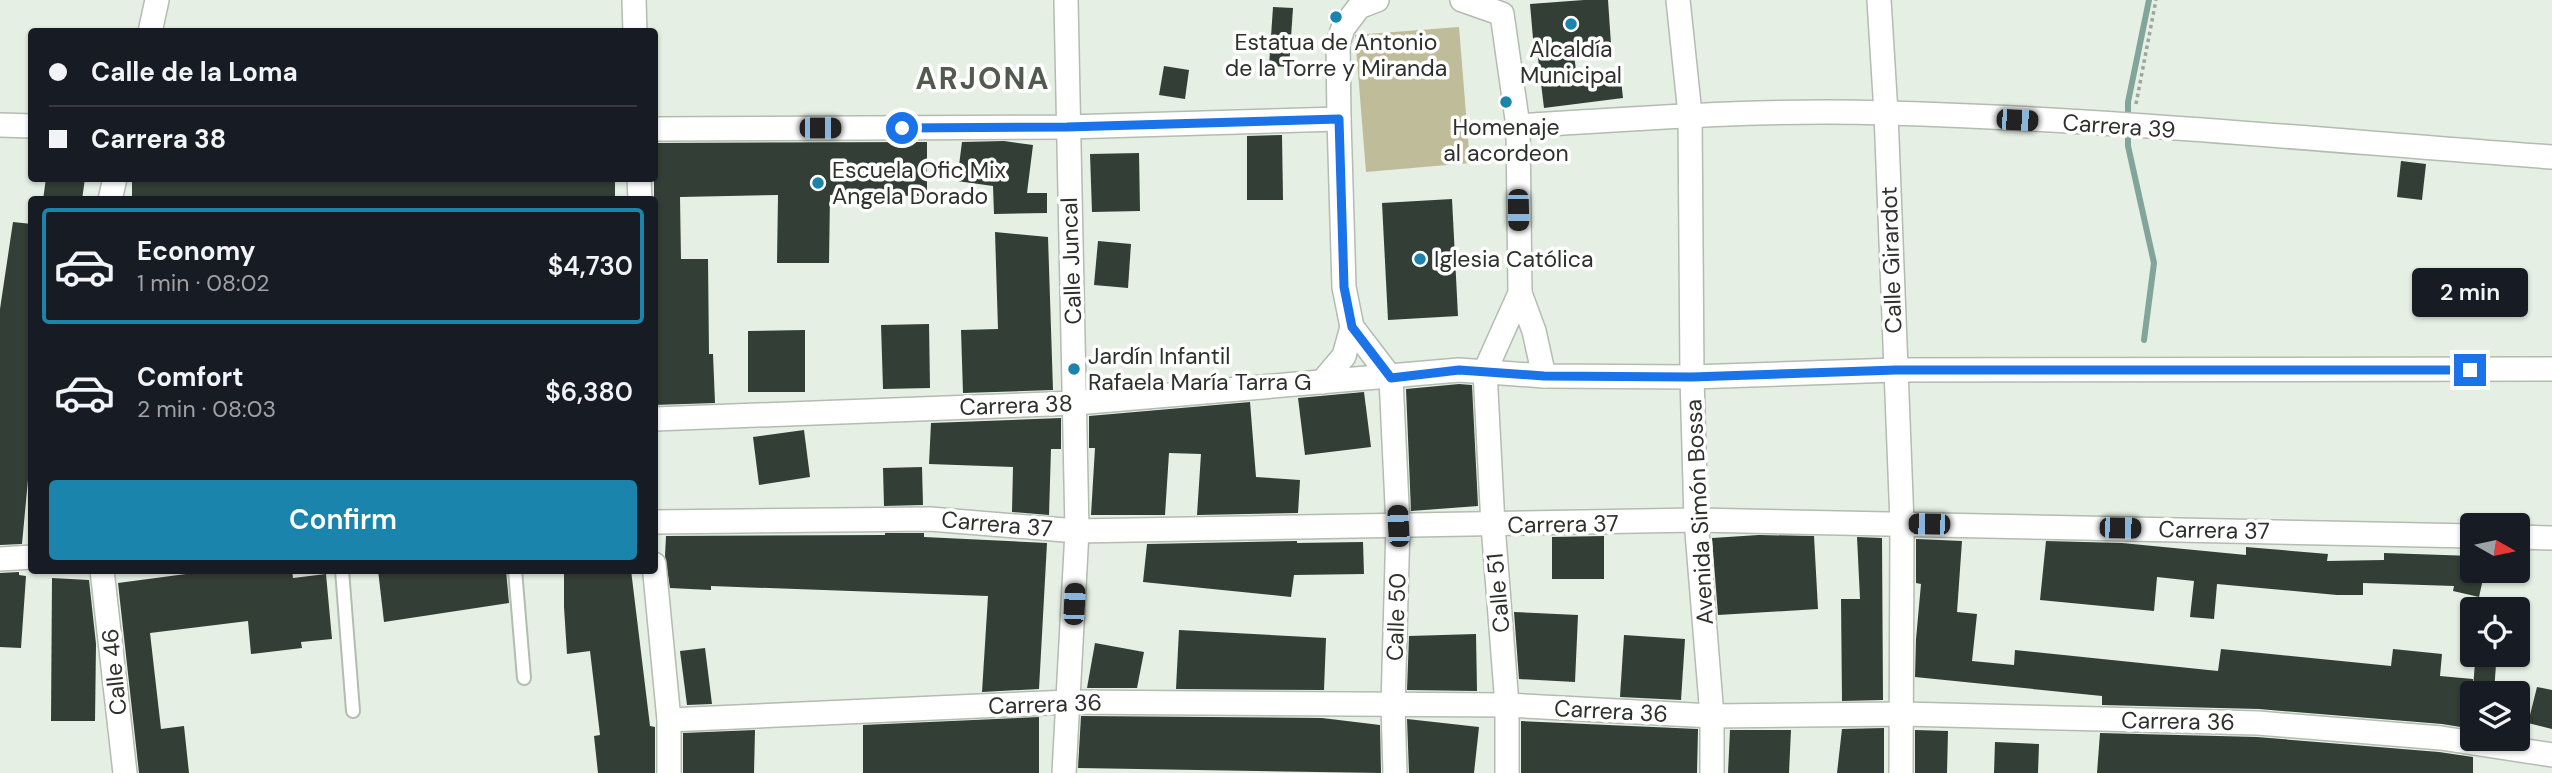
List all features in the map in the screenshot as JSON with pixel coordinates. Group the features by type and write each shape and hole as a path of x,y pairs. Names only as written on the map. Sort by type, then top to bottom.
{"street":[{"path":"151,28 157,0"},
{"path":"634,0 635,28"},
{"name":"Calle Juncal","path":"1064,773 1077,531 1066,0"},
{"path":"1462,0 1508,7 1518,127 1520,293 1534,331 1544,376"},
{"name":"Avenida Simón Bossa","path":"1678,0 1690,114 1696,520 1712,716 1712,773"},
{"name":"Calle Girardot","path":"1879,0 1902,523 1901,773"},
{"path":"1359,2 1343,28 1338,44 1344,287 1352,327 1391,378"},
{"name":"Carrera 39","path":"1518,127 1690,114 1886,113 2132,126 2552,157"},
{"path":"658,129 1067,127 1339,119"},
{"path":"0,125 28,126"},
{"path":"1485,371 1520,293"},
{"path":"1322,382 1344,356 1352,327"},
{"name":"Carrera 38","path":"658,419 1076,403 1391,378 1459,370 1544,376 1692,377 1896,370 2552,369"},
{"name":"Calle 51","path":"1485,371 1493,525 1507,705 1507,773"},
{"name":"Calle 50","path":"1391,378 1398,526 1393,705 1395,773"},
{"name":"Carrera 37","path":"658,522 930,519 1077,531 1696,520 2460,536"},
{"path":"2530,537 2552,538"},
{"path":"0,559 28,557"},
{"name":"Calle 46","path":"102,574 125,773"},
{"path":"655,574 669,720 669,773"},
{"name":"Carrera 36","path":"669,720 1069,702 1507,705 1712,716 1902,714 2258,723 2441,738 2552,755"}],"lane":[{"path":"342,574 352,711"},
{"path":"515,574 524,678"}],"path":[{"path":"2132,126 2156,0"}],"shaded area":[{"path":"1459,27 1470,163 1366,172 1355,35"}],"building":[{"path":"1608,0 1611,44 1573,47 1578,86 1621,80 1623,98 1544,108 1537,50 1534,50 1530,4"},
{"path":"1273,7 1293,8 1289,67 1269,66"},
{"path":"1164,66 1189,70 1185,99 1159,95"},
{"path":"1282,135 1283,200 1247,200 1247,136"},
{"path":"1004,141 1033,145 1027,193 1047,193 1047,213 994,214 993,186 957,181 962,142"},
{"path":"927,142 927,196 830,195 829,263 777,263 778,195 680,197 681,259 708,259 709,354 713,354 715,403 658,405 658,196 654,196 654,182 658,182 658,143"},
{"path":"1139,153 1140,211 1092,212 1090,154"},
{"path":"2401,161 2426,164 2422,200 2397,197"},
{"path":"45,182 84,182 83,196 44,196"},
{"path":"132,182 615,182 615,196 132,196"},
{"name":"Iglesia Católica","path":"1452,199 1458,316 1388,320 1382,203"},
{"path":"13,222 28,224 28,480 22,544 0,545 0,309"},
{"path":"995,232 1048,237 1053,390 963,393 961,330 998,329"},
{"path":"1098,241 1131,244 1128,288 1094,285"},
{"path":"929,324 930,388 883,389 881,325"},
{"path":"805,330 805,392 748,392 748,331"},
{"path":"1472,385 1478,506 1411,511 1406,389"},
{"path":"1364,392 1371,447 1305,455 1298,398"},
{"path":"1250,402 1256,477 1300,480 1298,513 1197,515 1201,454 1169,453 1165,515 1091,515 1095,448 1089,448 1089,416"},
{"path":"1061,418 1061,449 1051,449 1049,515 1012,512 1013,467 929,464 931,423"},
{"path":"804,430 810,477 759,485 753,437"},
{"path":"922,467 923,505 884,506 883,468"},
{"path":"924,533 924,537 1047,543 1039,689 982,692 988,596 711,586 711,590 670,588 665,556 666,536"},
{"path":"1604,536 1604,579 1552,579 1552,537"},
{"path":"1814,536 1818,609 1718,615 1712,538"},
{"path":"1857,537 1882,538 1883,700 1842,701 1841,599 1860,599"},
{"path":"1916,539 1962,541 1957,612 1977,614 1972,661 2014,665 2015,650 2218,671 2221,649 2391,666 2393,649 2442,654 2440,676 2473,681 2460,681 2460,727 2259,709 2102,705 2102,696 1915,677 1921,584 1916,583"},
{"path":"2046,541 2122,543 2246,555 2246,547 2328,554 2327,561 2384,560 2384,553 2460,556 2460,583 2482,583 2479,597 2453,591 2454,586 2363,583 2363,595 2337,595 2217,584 2214,619 2190,617 2194,581 2157,577 2154,611 2040,600"},
{"path":"1363,542 1364,574 1294,575 1291,597 1143,582 1147,544"},
{"path":"19,572 19,575 26,576 21,648 0,647 0,573"},
{"path":"186,574 292,574 293,578 326,574 332,639 301,642 302,648 251,654 248,621 150,633 161,729 184,726 189,773 139,773 118,583"},
{"path":"378,574 506,574 509,603 384,622"},
{"path":"564,574 631,574 650,726 655,727 655,773 598,773 594,736 600,735 590,651 567,654"},
{"path":"52,578 89,580 96,644 95,721 51,721"},
{"path":"1514,612 1578,615 1575,682 1519,679"},
{"path":"1179,630 1326,638 1324,690 1176,689"},
{"path":"1476,634 1477,691 1407,690 1409,636"},
{"path":"1624,635 1685,639 1681,700 1620,697"},
{"path":"1095,643 1144,652 1137,688 1087,688"},
{"path":"705,648 712,704 687,705 680,651"},
{"path":"2475,667 2496,667 2495,681 2474,681"},
{"path":"2537,687 2552,690 2552,729 2530,724"},
{"path":"1081,716 1322,718 1380,725 1381,773 1078,768"},
{"path":"1039,717 1039,773 863,773 863,725"},
{"path":"1407,719 1479,727 1474,773 1409,773"},
{"path":"1521,721 1698,729 1697,773 1521,773"},
{"path":"1884,728 1884,773 1837,773 1842,729"},
{"path":"755,730 754,773 683,773 683,733"},
{"path":"1730,730 1791,730 1789,773 1728,773"},
{"path":"1915,730 1948,731 1947,773 1915,773"},
{"path":"2100,733 2257,737 2439,752 2473,757 2473,773 2097,773"},
{"path":"1995,742 2039,744 2038,773 1994,773"}],"waterway":[{"path":"2144,340 2154,263 2128,146 2128,102 2149,0"}],"place":[{"name":"Estatua de Antonio de la Torre y Miranda","path":"1336,17"},
{"name":"Alcaldía Municipal","path":"1571,24"},
{"name":"Homenaje al acordeon","path":"1506,102"},
{"name":"Escuela Ofic Mix Angela Dorado","path":"818,183"},
{"name":"Iglesia Católica","path":"1420,259"},
{"name":"Jardín Infantil Rafaela María Tarra G","path":"1074,369"}],"district":[{"name":"ARJONA","path":"983,78"}],"route":[{"path":"902,128 1067,127 1339,119 1344,287 1352,327 1391,378 1459,370 1544,376 1692,377 1896,370 2470,370"}]}
